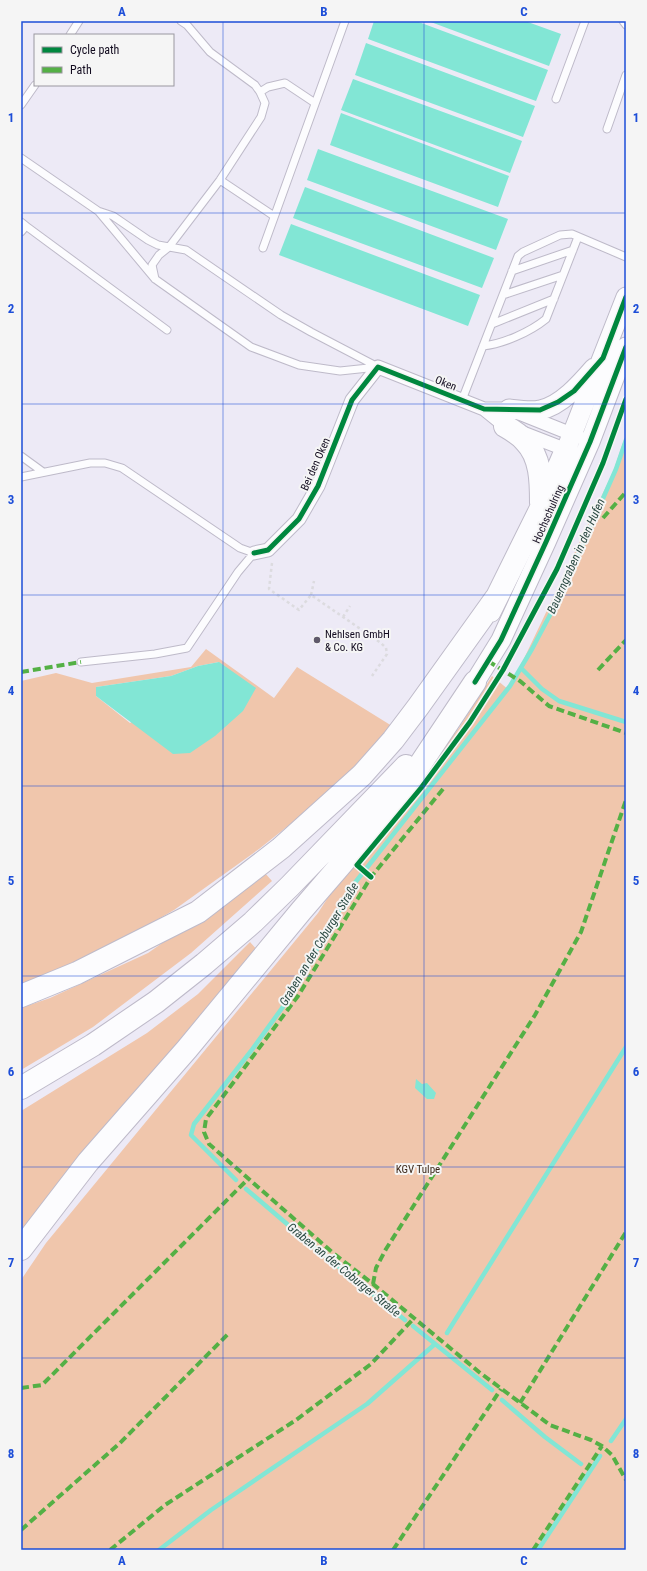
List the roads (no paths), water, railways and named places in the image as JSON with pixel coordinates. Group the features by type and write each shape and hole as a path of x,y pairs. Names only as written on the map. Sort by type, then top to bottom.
{"highway":[{"path":"507,418 526,441 535,457 541,481 540,510"},
{"path":"355,818 457,672 478,637 540,510 578,446"},
{"path":"21,996 77,974 198,912 281,848 362,775 393,740 496,598"},
{"path":"21,1088 93,1045 156,1002 204,964 253,922 328,848 355,818 402,771 476,682"},
{"path":"21,1249 88,1162 187,1049 301,911 395,802 476,682"}],"street":[{"name":"Hochschulring","path":"476,682 501,640 546,542 578,446 603,358 626,297"},
{"name":"Hochschulring","path":"578,446 626,348"},
{"path":"507,418 540,410 558,402 574,391 603,358"},
{"name":"Oken","path":"378,367 578,446"},
{"name":"Bei den Oken","path":"254,553 268,550 299,518 318,486 352,400 378,367"}],"lane":[{"path":"71,34 79,21"},
{"path":"155,279 152,265 159,255 169,247 220,180 262,117 265,103 255,85 210,52 187,25 181,21"},
{"path":"263,248 345,21"},
{"path":"556,99 585,21"},
{"path":"623,21 626,25"},
{"path":"607,129 626,75"},
{"path":"260,92 268,87 285,83 315,103"},
{"path":"21,105 34,86"},
{"path":"21,158 98,211 155,279 251,347 299,365 340,371 378,367"},
{"path":"220,180 274,216"},
{"path":"98,211 113,216 148,240 158,245 186,250 281,315 378,367"},
{"path":"21,232 23,224 168,330"},
{"path":"462,400 518,256 523,252 560,235 572,234 626,257"},
{"path":"483,346 494,345 536,327 546,319 578,237"},
{"path":"512,271 573,250"},
{"path":"503,295 563,275"},
{"path":"492,324 554,299"},
{"path":"21,456 43,472"},
{"path":"21,476 90,463 105,463 122,468 240,548 254,553 238,572 187,648 155,654 81,662"}],"waterway":[{"name":"Graben an der Coburger Straße","path":"236,1180 191,1135 194,1124 251,1051 285,1004 354,884 510,686 532,649 559,598 616,469 626,440"},
{"name":"Bauerngraben in den Hufen","path":"521,668 542,689 559,701 626,722"},
{"path":"447,1333 626,1047"},
{"name":"Graben an der Coburger Straße","path":"246,1189 314,1247 405,1320"},
{"name":"Graben an der Coburger Straße","path":"413,1326 492,1390"},
{"path":"159,1550 211,1510 367,1404 435,1344"},
{"name":"Graben an der Coburger Straße","path":"502,1400 545,1437 581,1464"},
{"path":"611,1441 626,1419"},
{"name":"Graben an der Coburger Straße","path":"538,1550 600,1456"}],"place":[{"name":"Nehlsen GmbH & Co. KG","path":"317,640"}],"park label":[{"name":"KGV Tulpe","path":"418,1169"}]}
